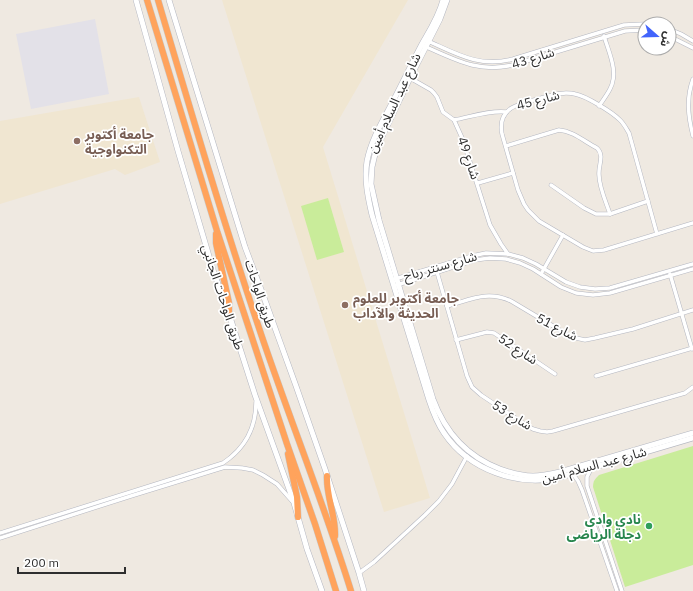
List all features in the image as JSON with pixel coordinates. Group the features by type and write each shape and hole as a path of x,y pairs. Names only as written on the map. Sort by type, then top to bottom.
{"highway":[{"name":"طريق الواحات","path":"147,0 217,230 336,591"},
{"name":"طريق الواحات","path":"158,0 226,226 262,335 351,591"},
{"path":"151,12 156,7 160,8"},
{"path":"217,230 216,243 229,303 229,314"},
{"path":"287,444 289,465 297,497 298,517"},
{"path":"327,476 328,491 335,524 334,540"}],"street":[{"name":"طريق الواحات الجانبي","path":"136,0 214,273 255,395 294,503 307,549 322,591"},
{"path":"169,0 245,247 280,341 327,476 364,591"},
{"name":"شارع عبد السلام أمين","path":"395,282 372,192 371,176 373,159 410,78 443,0"},
{"name":"شارع عبد السلام أمين","path":"447,0 440,19 425,43 373,141 368,161 367,181 372,215 395,282 436,418 450,441 477,464 507,476 534,481 552,479 572,471 693,438"},
{"name":"شارع 43","path":"425,43 470,59 484,62 499,62 624,25 637,24"},
{"name":"شارع 43","path":"425,43 462,63 500,68 625,31 637,30"},
{"path":"599,106 610,90 614,76 613,63 602,32"},
{"path":"677,32 693,41"},
{"path":"677,40 693,48"},
{"name":"شارع 49","path":"410,78 431,90 437,97 443,112 454,120 462,136 490,225 508,254"},
{"path":"693,79 688,105 688,116 693,136"},
{"name":"شارع 45","path":"657,234 629,133 625,126 614,115 582,96 566,93 519,104 510,108 506,112 501,122 501,128 521,197 528,210 539,220 588,250 604,250 657,234 693,223"},
{"path":"454,120 492,112 506,112"},
{"path":"506,146 563,130 597,148 602,155 598,176 610,214"},
{"path":"478,183 514,173"},
{"path":"551,185 590,212 603,215 648,201"},
{"path":"540,274 563,235"},
{"name":"شارع سنتر رباح","path":"395,282 446,263 479,254 494,253 508,254 523,258 566,282 580,287 595,289 610,288 693,264"},
{"name":"شارع سنتر رباح","path":"395,282 437,272 475,260 498,258 520,263 568,290 593,295 610,294 693,269"},
{"path":"446,263 448,268"},
{"path":"596,376 693,349 669,271"},
{"name":"شارع 53","path":"437,272 469,382 480,395 533,429 547,432 553,431 685,393 693,387"},
{"name":"شارع 51","path":"447,306 486,296 503,298 511,301 568,335 585,340 633,329 693,310"},
{"name":"شارع 52","path":"456,340 487,332 494,333 555,374"},
{"path":"0,538 50,519 223,463 233,456 240,448 251,431 256,413 255,395"},
{"name":"شارع عبد السلام أمين","path":"431,399 453,436 471,454 486,463 508,472 530,476 543,476 591,469 597,464 693,433"},
{"path":"359,574 374,562 439,501 452,484 467,456"},
{"path":"0,533 225,467 253,470 263,475 277,484 294,503"},
{"path":"591,469 586,481 590,505 617,591"},
{"path":"572,471 590,505 622,591"}],"shaded area":[{"name":"جامعة أكتوبر للعلوم الحديثة والآداب","path":"222,0 408,0 323,147 430,498 384,512"},
{"path":"95,19 109,94 31,109 16,34"},
{"name":"جامعة أكتوبر التكنواوجية","path":"139,97 160,162 125,175 115,169 0,204 0,121"}],"green space":[{"path":"328,198 344,252 317,260 301,206"},
{"name":"نادي وادى دجلة الرياضى","path":"693,446 693,565 625,587 593,487 594,480 599,475"}],"place":[{"name":"جامعة أكتوبر التكنواوجية","path":"77,141"},
{"name":"جامعة أكتوبر للعلوم الحديثة والآداب","path":"345,305"},
{"name":"نادي وادى دجلة الرياضى","path":"649,526"}]}
